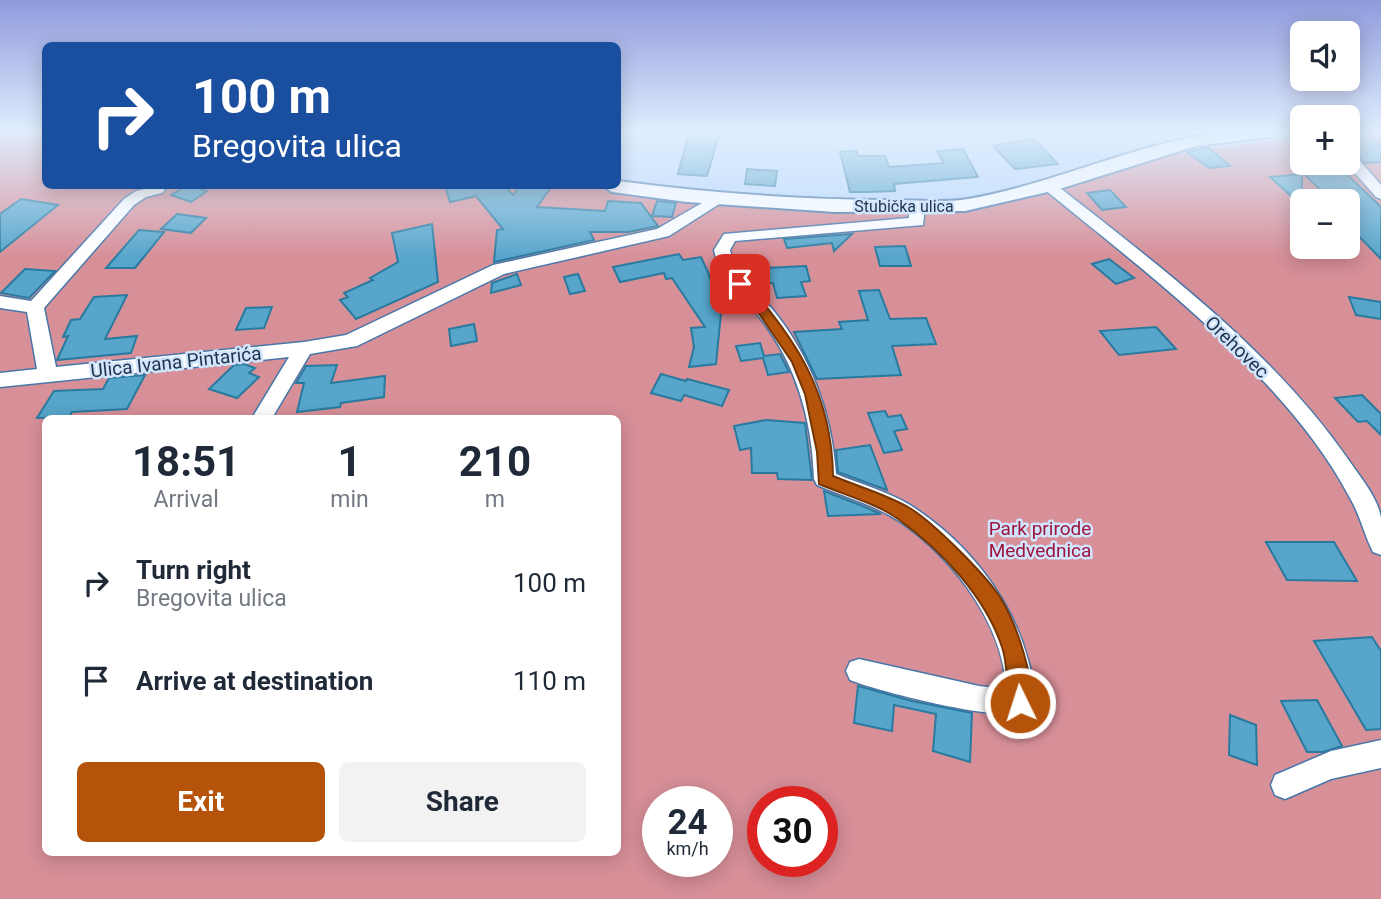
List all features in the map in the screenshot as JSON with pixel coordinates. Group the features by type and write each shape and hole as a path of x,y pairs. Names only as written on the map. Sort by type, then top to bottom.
{"main road":[{"name":"Stubička ulica","path":"621,187 719,199 835,206 917,207 965,205 1049,186 1088,174"}],"street":[{"path":"1364,174 1381,194"},
{"name":"Orehovec","path":"1049,186 1215,325 1280,389 1319,433 1359,493 1381,545"},
{"path":"35,307 129,202 141,194 157,190"},
{"name":"Ulica Ivana Pintarića","path":"0,380 304,349 350,341 499,268 554,259 663,233 719,199"},
{"path":"859,671 979,699 1020,703 1017,666 1012,646 994,604 963,566 903,512 825,479 825,452 813,394 799,361 765,312 727,270 722,250 730,237 917,222 917,207"},
{"path":"0,302 35,307"},
{"path":"35,307 48,376"},
{"name":"Ulica Ivana Pintarića","path":"264,415 304,349"},
{"path":"1285,785 1308,773 1360,756 1381,754"}],"green space":[{"name":"Park prirode Medvednica","path":"0,174 42,174 42,189 621,189 621,187 835,206 973,203 1048,192 1104,174 1381,174 1381,899 0,899"}],"building":[{"path":"678,174 708,174 707,176"},
{"path":"746,174 777,174 775,186 745,184"},
{"path":"845,174 976,174 978,177 894,184 895,191 850,192"},
{"path":"1302,175 1302,189 1290,189 1290,195 1270,177"},
{"path":"1305,175 1347,175 1381,207 1381,259 1360,237 1360,189 1320,189"},
{"path":"181,189 207,191 191,202 171,195"},
{"path":"446,189 508,189 513,195 518,189 550,189 537,207 605,211 608,201 641,203 658,226 628,232 590,232 594,240 494,262 497,230 503,229 476,196 450,202"},
{"path":"1110,190 1126,207 1102,210 1087,193"},
{"path":"21,199 58,205 0,252 0,214"},
{"path":"657,201 676,203 672,217 652,216"},
{"path":"177,214 206,218 191,233 161,229"},
{"path":"432,224 438,282 356,319 340,300 348,297 344,293 373,280 370,278 398,262 392,233"},
{"path":"139,230 164,232 135,268 106,268"},
{"path":"852,234 834,251 832,243 787,248 784,239"},
{"path":"905,246 911,266 880,266 875,247"},
{"path":"679,254 683,260 701,257 708,272 721,313 716,364 689,367 694,347 691,328 705,327 672,278 666,279 664,273 620,282 613,267"},
{"path":"1109,259 1134,278 1116,284 1092,264"},
{"path":"806,266 810,281 801,282 806,296 777,298 773,283 769,283 766,268"},
{"path":"25,269 55,271 29,298 1,293"},
{"path":"517,274 521,285 491,293 492,283"},
{"path":"578,274 585,291 570,294 564,277"},
{"path":"879,290 890,319 926,318 936,344 892,346 901,375 817,379 794,332 842,329 839,322 868,320 859,291"},
{"path":"127,295 105,339 137,336 131,353 57,360 68,336 63,337 71,320 80,319 94,297"},
{"path":"1349,297 1381,302 1381,319 1356,315"},
{"path":"272,307 264,328 236,330 246,308"},
{"path":"474,324 477,341 451,346 449,329"},
{"path":"1156,327 1176,349 1119,355 1100,331"},
{"path":"760,343 764,356 780,354 789,372 768,375 763,358 741,361 736,346"},
{"path":"244,364 255,368 249,373 259,377 237,398 209,389 234,365"},
{"path":"337,365 331,383 385,376 384,397 341,403 340,407 297,412 304,383 296,383 306,366"},
{"path":"661,374 729,390 722,406 684,395 681,401 651,393"},
{"path":"145,375 127,409 42,415 42,418 37,418 54,391 103,389 109,378"},
{"path":"1362,395 1381,414 1381,435 1367,421 1358,422 1335,398"},
{"path":"885,411 888,417 901,415 907,429 894,431 902,450 884,453 868,413"},
{"path":"766,420 805,423 812,480 778,479 777,473 752,473 751,448 740,450 734,426"},
{"path":"870,445 887,490 838,472 836,450"},
{"path":"824,491 860,505 881,514 828,516"},
{"path":"1266,542 1334,542 1357,581 1287,580"},
{"path":"1372,637 1381,651 1381,729 1366,730 1314,641"},
{"path":"858,686 912,701 972,713 970,762 933,751 936,714 894,705 892,731 854,723"},
{"path":"1317,700 1342,746 1323,752 1307,752 1281,701"},
{"path":"1230,715 1256,725 1257,765 1229,755"}],"route":[{"path":"740,284 765,312 799,361 813,394 825,452 825,479 903,512 963,566 994,604 1012,646 1017,666 1020,703"}]}
